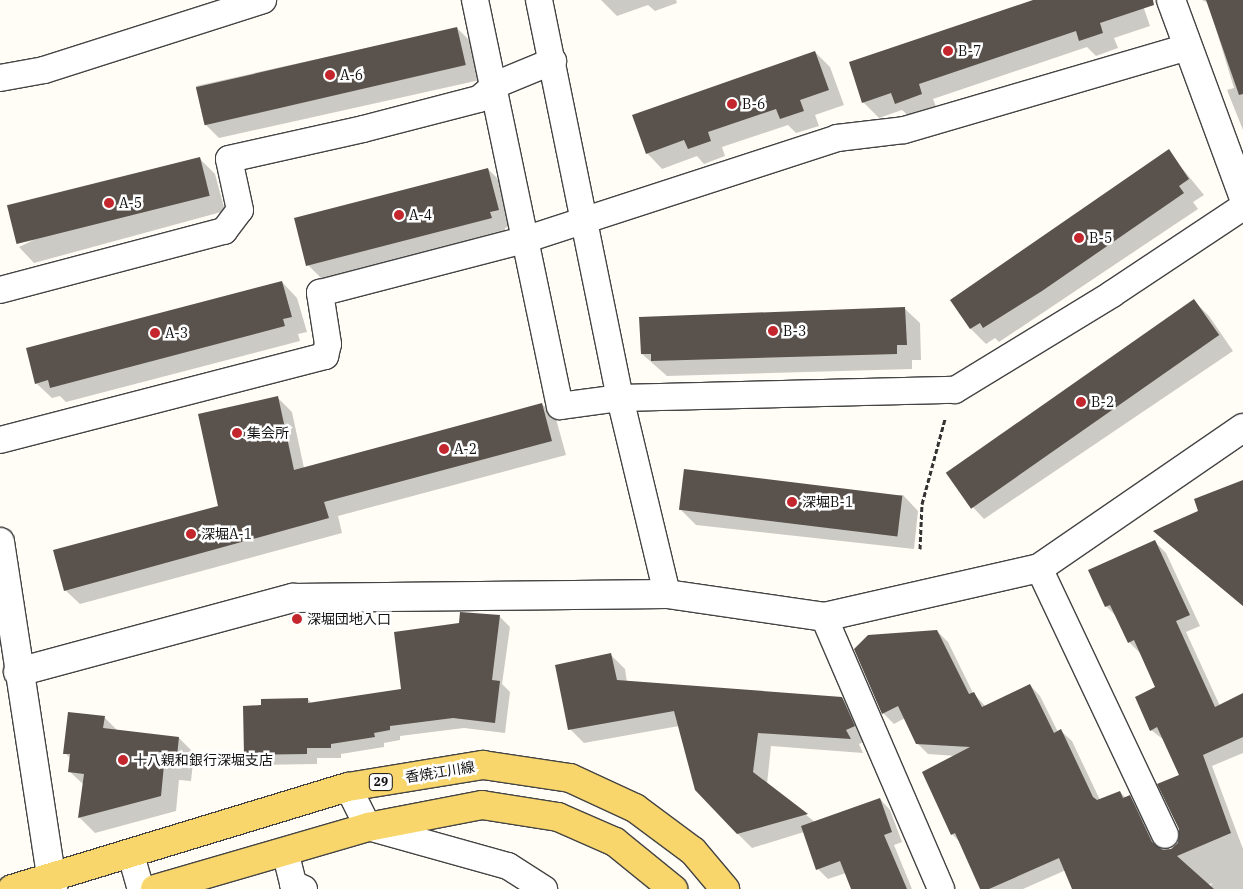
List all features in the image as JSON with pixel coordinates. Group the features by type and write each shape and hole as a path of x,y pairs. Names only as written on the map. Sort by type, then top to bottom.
{"main road":[{"name":"香焼江川線","path":"12,889 52,883 131,855 348,787 482,766 570,778 635,808 693,851 725,889"},
{"path":"155,889 368,827 482,805 558,817 615,842 673,889"}],"street":[{"path":"0,78 44,70 263,0"},
{"path":"475,0 495,85 560,406 620,398 955,390 1112,294 1243,207"},
{"path":"539,0 553,60 620,398 667,594"},
{"path":"1171,0 1187,47 1238,169 1243,196"},
{"path":"0,440 325,356 328,344 320,294 527,239 837,138 904,130 1187,47"},
{"path":"0,290 224,231 240,210 229,159 363,129 479,99 495,85 553,60"},
{"path":"18,672 293,598 667,594 824,618 1038,568 1243,428"},
{"path":"0,542 18,672 52,883"},
{"path":"1038,568 1166,836"},
{"path":"824,618 942,889"},
{"path":"348,787 368,827 508,866 544,889"},
{"path":"285,851 293,884 304,889"},
{"path":"131,855 141,889"}],"path":[{"path":"920,549 922,504 955,390"}],"building":[{"name":"B-7","path":"1033,0 1153,0 1154,5 1100,23 1103,33 1079,41 1076,31 919,84 922,94 895,104 891,93 862,103 849,62"},
{"path":"1206,0 1243,0 1243,94 1239,95"},
{"name":"A-6","path":"457,27 466,65 205,125 196,87"},
{"name":"B-6","path":"815,51 829,90 800,100 804,111 780,119 776,109 708,132 711,141 688,149 684,140 646,154 632,115"},
{"name":"B-5","path":"1169,149 1189,179 1179,186 1184,193 1042,291 983,328 980,323 970,329 950,300"},
{"name":"A-5","path":"200,157 210,196 17,244 7,205"},
{"name":"A-4","path":"488,168 499,210 490,212 492,218 306,266 294,218"},
{"name":"A-3","path":"282,281 292,317 283,319 285,326 50,388 48,380 35,384 26,348"},
{"name":"B-2","path":"1194,299 1219,335 971,509 946,473"},
{"name":"B-3","path":"905,307 907,345 897,345 897,354 651,361 651,354 641,354 639,317"},
{"path":"278,396 294,470 542,403 552,441 324,502 329,518 64,591 53,550 218,506 198,414"},
{"name":"深堀B-1","path":"684,469 902,496 897,537 679,510"},
{"path":"1243,480 1243,606 1153,531 1198,511 1194,499"},
{"path":"1155,540 1190,615 1176,621 1215,707 1243,693 1243,737 1203,755 1231,833 1177,856 1214,889 1072,889 1059,858 989,889 980,889 955,833 951,835 922,772 970,747 916,744 898,706 882,714 854,649 868,635 937,630 969,694 974,692 982,707 1030,684 1054,733 1061,729 1093,797 1097,800 1120,791 1123,798 1130,795 1152,842 1163,850 1171,849 1178,843 1179,829 1157,784 1179,775 1157,727 1150,731 1135,697 1155,687 1134,640 1128,643 1110,605 1105,607 1088,570"},
{"path":"460,612 500,615 492,680 500,681 495,723 453,718 390,726 390,730 374,733 375,737 331,744 331,748 307,748 307,754 244,755 243,706 261,705 261,699 308,698 308,703 401,689 394,632 459,623"},
{"path":"611,653 617,680 842,697 855,726 846,730 851,739 758,733 753,772 808,814 737,834 695,790 674,711 568,730 555,665"},
{"name":"十八親和銀行深堀支店","path":"68,712 105,716 103,728 179,737 176,766 164,765 161,796 78,818 84,774 68,772 70,754 63,754"},
{"path":"880,798 892,832 884,835 907,889 851,889 840,861 816,870 801,826"}],"place":[{"name":"B-7","path":"948,51"},
{"name":"A-6","path":"330,75"},
{"name":"B-6","path":"732,104"},
{"name":"A-5","path":"109,203"},
{"name":"A-4","path":"399,215"},
{"name":"B-5","path":"1079,238"},
{"name":"B-3","path":"773,331"},
{"name":"A-3","path":"155,333"},
{"name":"B-2","path":"1081,402"},
{"name":"集会所","path":"237,433"},
{"name":"A-2","path":"444,449"},
{"name":"深堀B-1","path":"792,502"},
{"name":"深堀A-1","path":"191,534"},
{"name":"深堀団地入口","path":"297,619"},
{"name":"十八親和銀行深堀支店","path":"123,760"}]}
